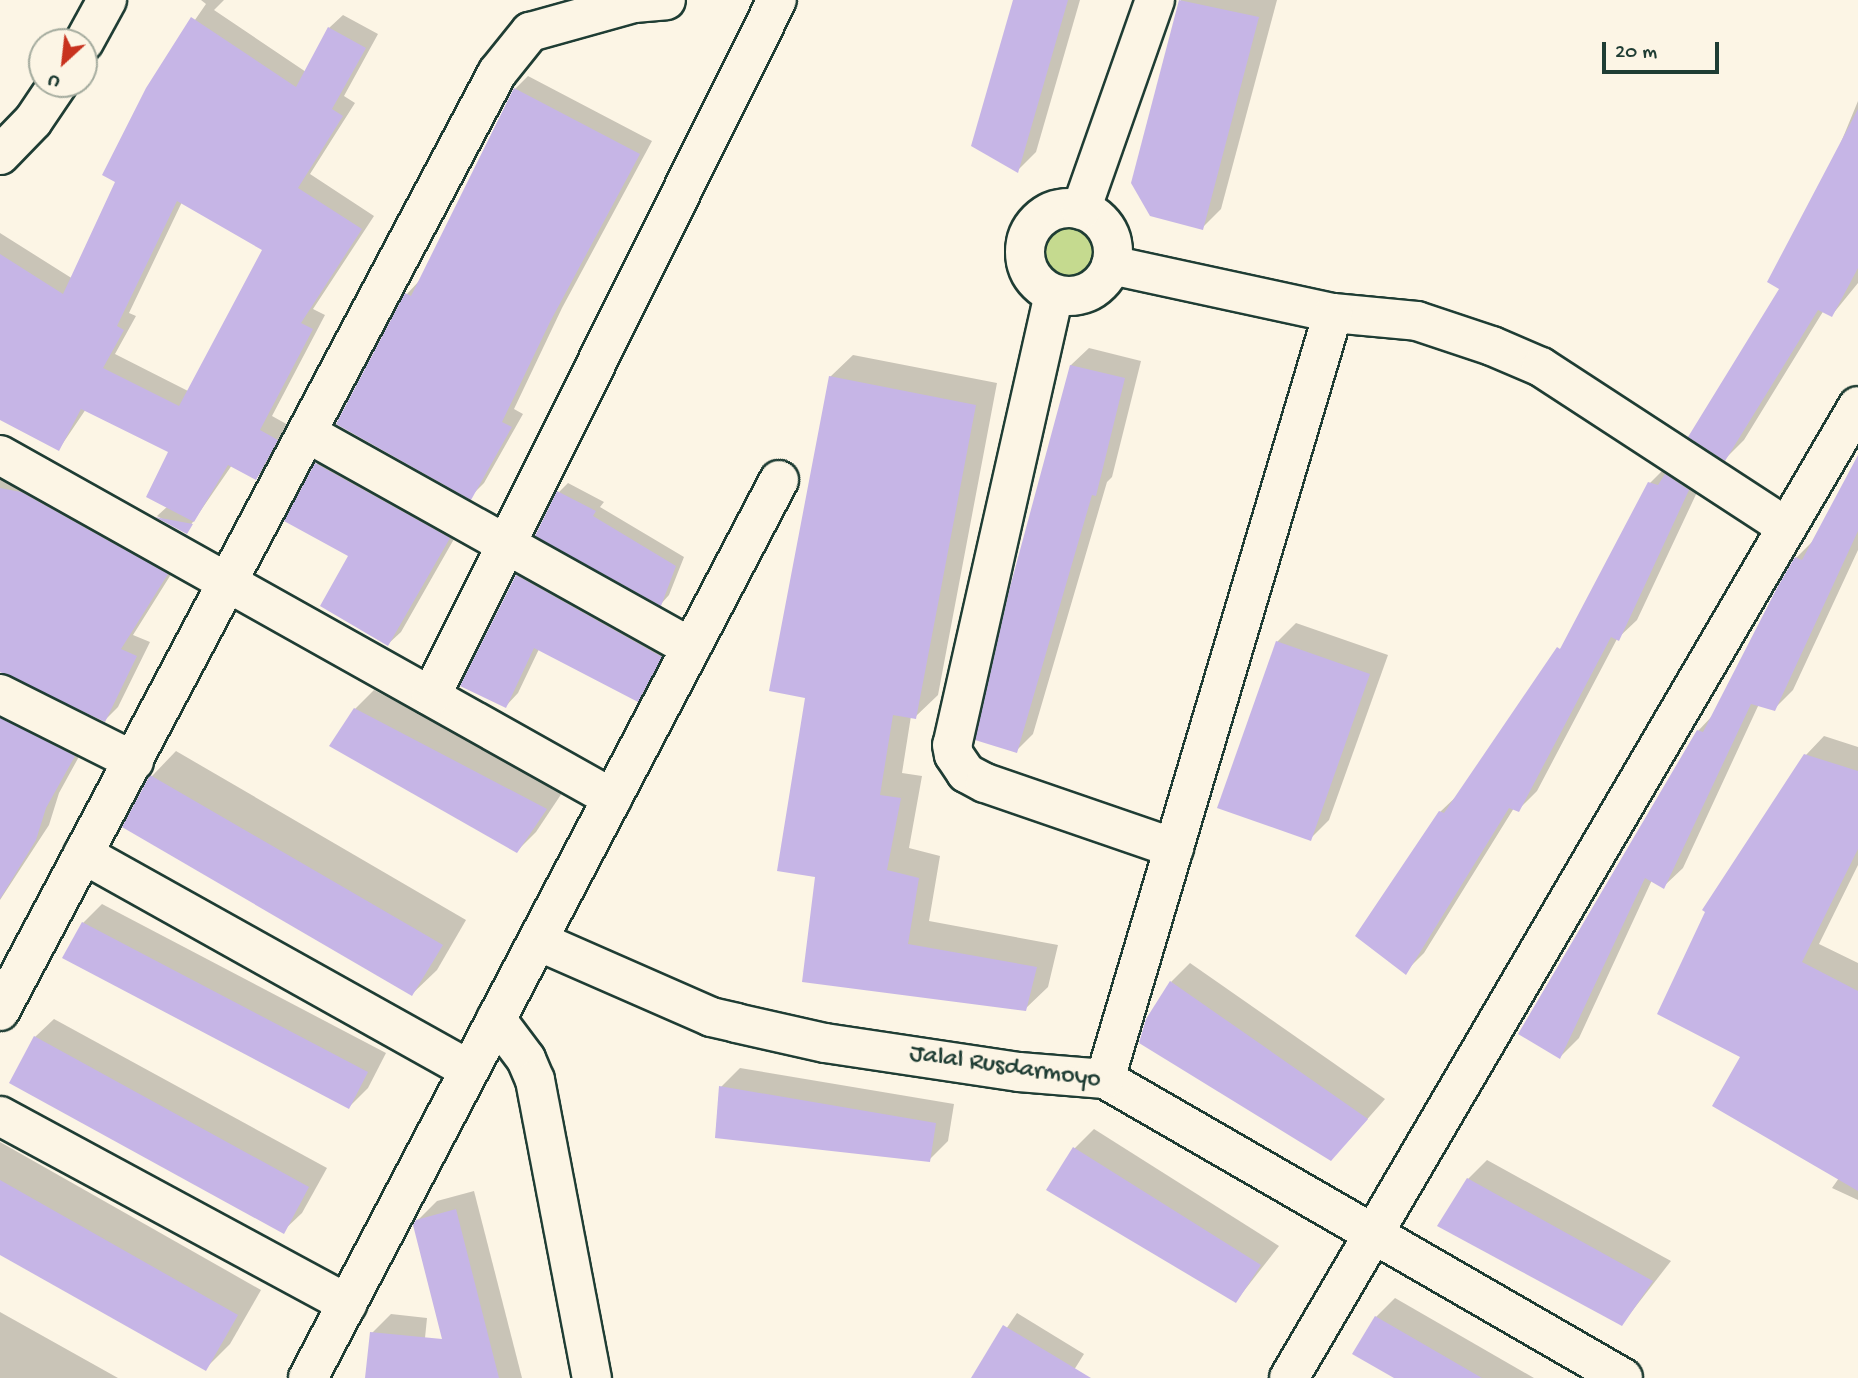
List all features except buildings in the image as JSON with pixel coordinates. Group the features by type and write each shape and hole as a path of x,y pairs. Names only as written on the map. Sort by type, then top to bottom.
{"street":[{"path":"92,28 107,0"},
{"path":"431,696 509,544 777,0"},
{"path":"1081,210 1155,0"},
{"path":"0,1011 512,50 530,32 553,22 643,1"},
{"path":"0,155 33,121 49,98"},
{"path":"1081,210 1096,218 1107,231 1113,248 1111,265 1105,278 1083,294 1054,293 1029,269 1029,234 1048,213 1081,210"},
{"path":"1111,265 1333,313 1417,321 1541,367 1786,527"},
{"path":"1054,293 952,745 954,755 966,774 985,783 1174,848"},
{"path":"1105,1079 1333,313"},
{"path":"1289,1378 1858,406"},
{"path":"307,433 691,648"},
{"path":"0,455 612,799"},
{"path":"308,1378 779,480"},
{"path":"0,694 134,761"},
{"path":"83,854 470,1070"},
{"name":"Jalal Rusdarmoyo","path":"538,941 711,1017 825,1043 1019,1072 1105,1079 1623,1378"},
{"path":"496,1019 526,1059 535,1080 592,1378"},
{"path":"0,1116 347,1304"}],"green space":[{"path":"1059,220 1071,220 1087,229 1094,239 1094,263 1087,273 1071,282 1059,282 1048,277 1039,268 1034,257 1034,245 1039,234 1048,225"}]}
